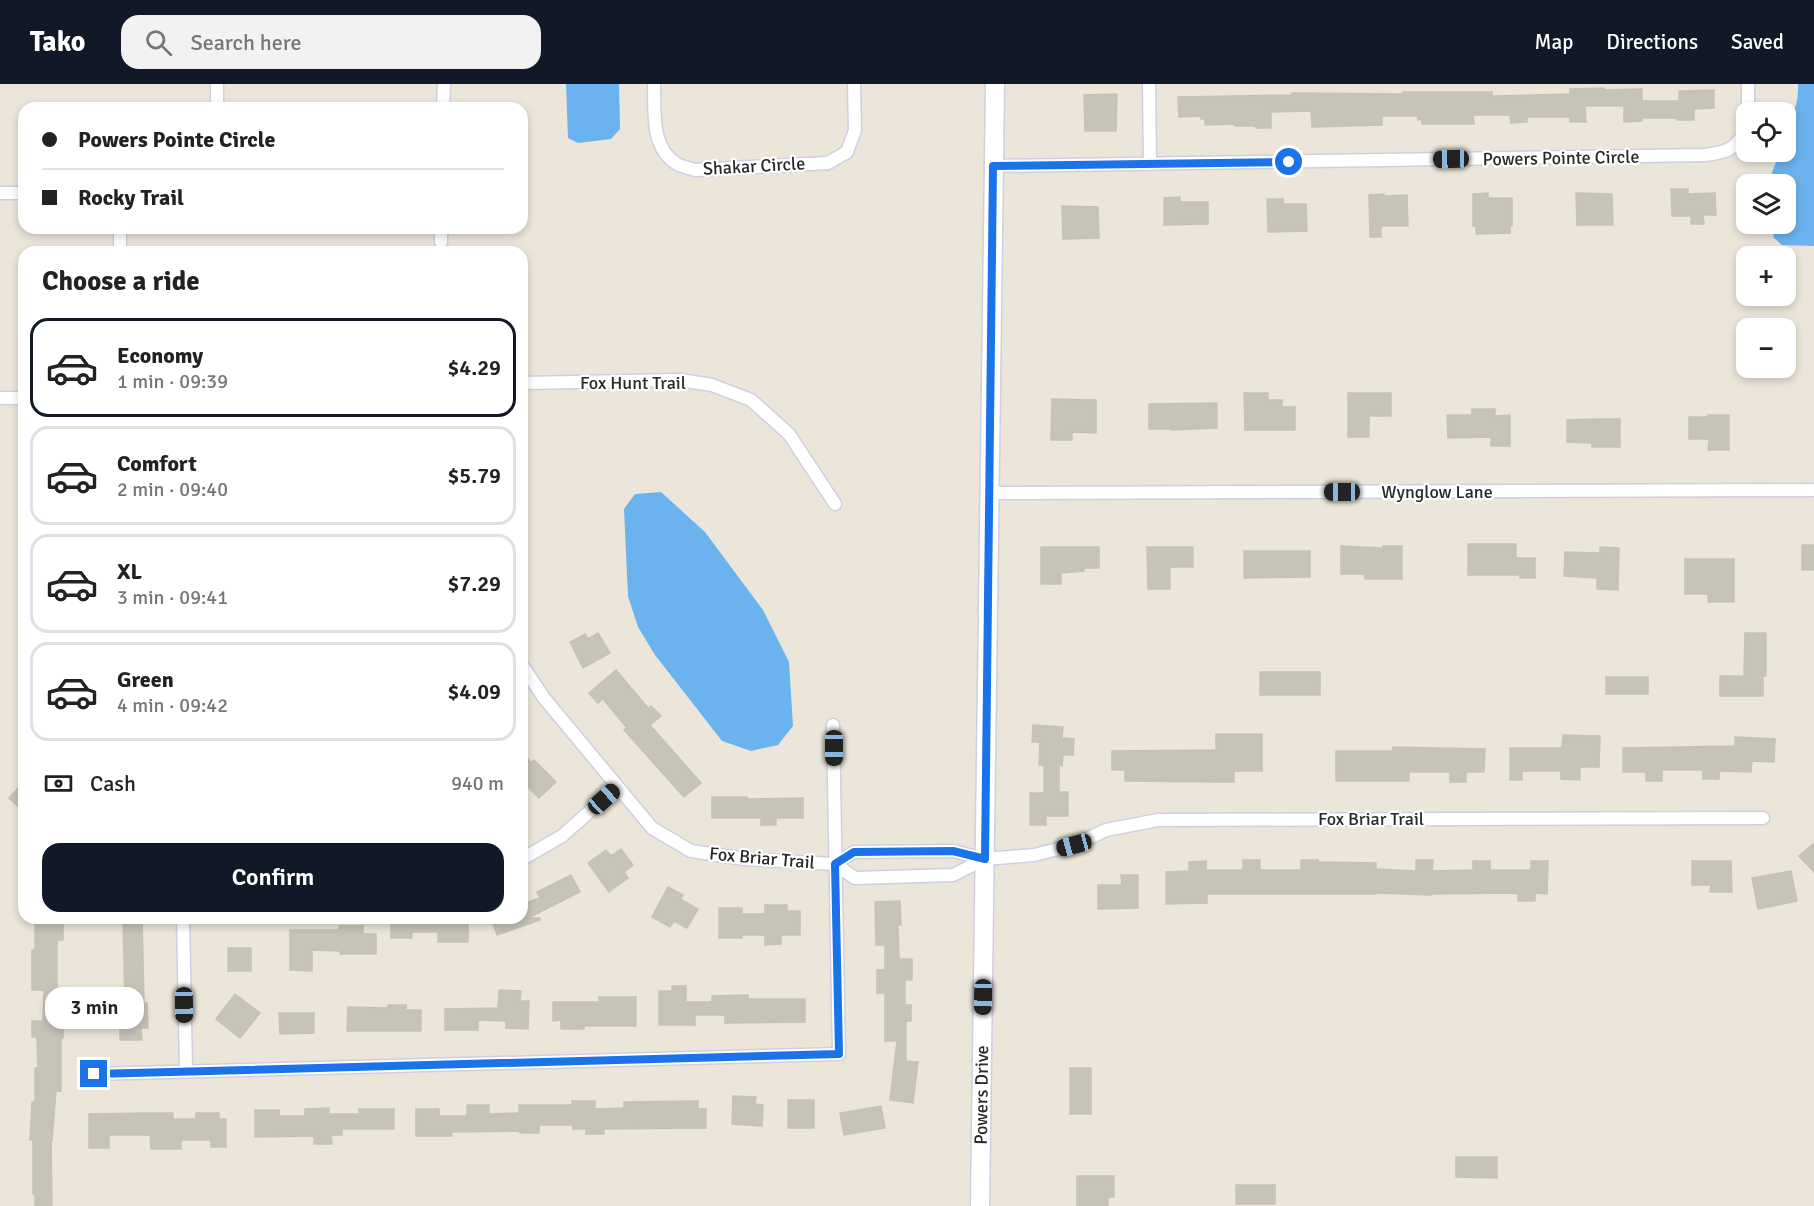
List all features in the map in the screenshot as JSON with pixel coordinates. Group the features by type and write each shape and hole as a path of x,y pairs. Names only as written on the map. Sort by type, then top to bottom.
{"street":[{"path":"217,84 217,102"},
{"path":"443,102 444,84"},
{"name":"Shakar Circle","path":"654,84 658,145 677,164 695,170 828,163 847,152 855,130 854,84"},
{"name":"Powers Drive","path":"980,1206 995,84"},
{"path":"1149,84 1150,164"},
{"path":"1748,84 1748,102"},
{"name":"Powers Pointe Circle","path":"993,166 1705,155 1723,153 1736,146"},
{"path":"0,193 18,193"},
{"path":"441,234 441,242"},
{"name":"Fox Hunt Trail","path":"528,383 680,380 712,385 751,400 789,434 835,504"},
{"path":"0,398 18,398"},
{"name":"Wynglow Lane","path":"988,493 1814,490"},
{"name":"Fox Briar Trail","path":"528,673 544,698 652,828 691,851 745,859 835,864 855,878 953,874 985,859"},
{"path":"94,1074 839,1054 833,725"},
{"path":"528,856 562,836 617,787"},
{"name":"Fox Briar Trail","path":"835,864 854,852 953,851 985,859 1034,855 1074,845 1106,830 1158,820 1763,818"},
{"path":"183,924 186,1071"}],"water":[{"path":"566,84 619,84 620,129 611,139 578,143 568,138"},
{"path":"1798,84 1814,84 1814,246 1782,245 1774,238 1773,234 1796,234 1796,174 1772,174 1776,162 1796,162"},
{"path":"661,492 705,532 763,610 789,662 793,726 778,745 751,751 722,741 655,655 638,627 628,596 624,509 635,494"}],"building":[{"path":"1604,88 1604,90 1642,89 1642,101 1679,101 1679,91 1714,90 1714,108 1694,109 1694,120 1642,118 1642,121 1624,122 1624,106 1585,106 1586,122 1570,122 1570,117 1527,117 1527,122 1511,123 1510,115 1473,115 1474,124 1422,124 1422,119 1418,120 1418,116 1382,116 1382,125 1312,127 1311,111 1271,112 1271,128 1256,128 1256,126 1235,126 1235,124 1205,125 1205,119 1201,119 1201,116 1179,117 1178,97 1292,95 1292,93 1403,94 1403,92 1492,92 1492,96 1570,94 1570,89"},
{"path":"1117,94 1116,131 1085,131 1084,95"},
{"path":"1671,189 1688,189 1688,194 1715,193 1716,215 1703,215 1704,224 1691,224 1691,216 1672,216"},
{"path":"1488,193 1488,198 1512,198 1510,233 1476,234 1476,226 1473,226 1473,194"},
{"path":"1576,193 1612,194 1613,225 1577,225"},
{"path":"1384,194 1384,196 1407,195 1408,226 1381,226 1381,237 1370,237 1369,195"},
{"path":"1180,197 1180,202 1208,202 1208,224 1164,225 1164,198"},
{"path":"1267,199 1283,199 1283,204 1306,204 1307,231 1268,232"},
{"path":"1062,206 1098,207 1099,238 1063,239"},
{"path":"1244,393 1268,393 1268,400 1282,400 1282,407 1295,407 1295,430 1245,430"},
{"path":"1348,393 1391,393 1391,416 1369,416 1369,437 1348,437"},
{"path":"1052,399 1096,400 1096,433 1072,432 1072,440 1051,440"},
{"path":"1217,403 1217,428 1149,429 1149,404"},
{"path":"1472,409 1495,409 1495,416 1510,415 1510,446 1491,446 1491,437 1448,438 1447,415 1472,415"},
{"path":"1708,415 1729,415 1729,450 1708,450 1709,439 1689,439 1689,417 1708,417"},
{"path":"1620,419 1620,447 1592,447 1592,443 1567,442 1567,420"},
{"path":"1468,544 1516,544 1516,558 1535,558 1535,578 1520,578 1520,575 1468,575"},
{"path":"1802,545 1814,545 1814,570 1802,570"},
{"path":"1341,546 1383,548 1383,546 1402,546 1402,579 1365,579 1364,574 1341,574"},
{"path":"1041,547 1099,547 1099,568 1084,568 1084,571 1061,573 1061,584 1041,584"},
{"path":"1147,547 1193,547 1193,567 1170,567 1170,589 1148,589"},
{"path":"1600,547 1619,548 1618,590 1597,589 1597,578 1564,576 1565,552 1600,553"},
{"path":"1244,551 1310,551 1310,577 1244,578"},
{"path":"1685,559 1734,559 1734,602 1708,602 1708,594 1685,594"},
{"path":"598,633 610,653 583,668 570,642 585,634 588,639"},
{"path":"1745,633 1766,633 1766,676 1763,676 1763,696 1720,696 1720,676 1744,676"},
{"path":"616,670 648,708 651,706 661,716 650,725 701,783 684,797 624,730 627,728 603,699 598,703 589,693"},
{"path":"1260,672 1320,672 1320,695 1260,695"},
{"path":"1606,677 1648,677 1648,694 1606,694"},
{"path":"1033,725 1063,727 1062,738 1074,739 1073,755 1063,755 1062,766 1059,765 1059,792 1068,792 1068,816 1046,816 1046,825 1030,825 1030,793 1044,793 1044,765 1039,765 1040,742 1032,742"},
{"path":"1216,734 1262,734 1262,771 1234,771 1234,782 1217,782 1125,781 1125,770 1112,770 1112,751 1216,750"},
{"path":"1563,735 1600,736 1599,767 1580,767 1580,780 1561,779 1561,771 1522,771 1522,780 1510,780 1510,748 1562,748"},
{"path":"1735,737 1775,739 1774,762 1752,761 1751,772 1719,771 1719,779 1703,779 1703,770 1662,770 1662,781 1646,781 1646,772 1623,772 1623,748 1735,746"},
{"path":"1393,747 1485,749 1484,772 1466,772 1466,782 1450,782 1450,772 1409,772 1409,781 1336,781 1336,751 1393,751"},
{"path":"528,758 531,763 534,760 556,782 539,798 528,787"},
{"path":"18,788 18,806 9,798"},
{"path":"712,797 803,798 803,818 776,818 776,825 761,825 761,818 712,818"},
{"path":"1814,843 1814,872 1799,856"},
{"path":"621,849 633,865 624,872 628,878 609,892 588,863 606,850 611,856"},
{"path":"1243,860 1260,860 1260,870 1301,870 1301,860 1318,860 1318,862 1376,863 1376,869 1416,871 1416,860 1433,860 1432,871 1473,870 1473,861 1490,861 1490,870 1531,870 1531,861 1548,861 1547,894 1535,893 1535,901 1518,901 1518,894 1509,893 1207,894 1207,903 1166,904 1166,872 1189,871 1189,862 1206,861 1206,870 1243,870"},
{"path":"1692,861 1731,861 1732,892 1710,892 1711,885 1692,885"},
{"path":"1791,871 1797,901 1758,909 1752,878"},
{"path":"571,875 580,892 528,918 528,902 540,898 537,892"},
{"path":"1121,875 1138,875 1138,908 1098,909 1098,885 1122,885"},
{"path":"668,887 683,895 680,899 698,909 687,928 674,921 670,927 652,917"},
{"path":"900,901 899,959 912,959 912,980 905,980 905,1005 911,1005 911,1021 906,1021 906,1061 918,1062 913,1103 890,1100 897,1041 885,1041 885,993 877,993 877,970 885,970 885,945 876,945 875,902"},
{"path":"765,905 787,905 787,911 800,911 800,935 781,935 781,944 765,945 765,935 719,938 719,908 742,908 742,914 765,914"},
{"path":"528,918 540,918 540,920 497,935 493,924 528,924"},
{"path":"35,924 63,924 63,940 57,940 57,1004 63,1004 63,1038 61,1038 61,1091 56,1091 51,1141 52,1206 35,1206 35,1194 33,1194 33,1140 30,1140 32,1102 35,1102 35,1068 38,1068 37,1037 32,1037 32,1021 43,1021 44,990 32,990 32,950 35,950"},
{"path":"123,924 142,924 144,1003 147,1003 148,1028 141,1028 142,1040 120,1040 120,1004 125,1004"},
{"path":"391,924 468,924 468,942 438,942 438,932 412,932 412,938 391,938"},
{"path":"339,926 363,926 363,934 376,934 376,954 340,954 340,951 312,950 312,971 290,970 290,930 339,930"},
{"path":"228,948 251,948 251,971 228,971"},
{"path":"672,986 686,986 686,1002 712,1002 712,996 748,995 748,999 805,999 805,1022 725,1023 725,1015 695,1015 695,1025 659,1025 659,991 672,991"},
{"path":"499,990 521,991 520,1001 529,1001 528,1029 506,1028 506,1021 478,1020 478,1030 445,1030 445,1009 498,1008"},
{"path":"235,994 260,1013 240,1038 216,1019"},
{"path":"599,997 636,997 636,1026 584,1026 584,1029 561,1029 561,1020 553,1021 553,1002 599,1002"},
{"path":"388,1005 406,1005 406,1010 421,1010 421,1031 347,1031 348,1007 388,1008"},
{"path":"279,1013 314,1013 314,1033 280,1034"},
{"path":"1070,1068 1091,1068 1091,1114 1070,1114"},
{"path":"733,1096 756,1097 755,1104 763,1105 762,1126 732,1124"},
{"path":"788,1100 814,1100 814,1128 788,1128"},
{"path":"572,1101 595,1101 595,1109 624,1108 624,1102 698,1101 698,1109 706,1109 706,1128 604,1129 604,1134 586,1134 586,1129 573,1129 573,1125 539,1125 539,1133 451,1132 452,1136 416,1136 416,1109 439,1109 439,1116 467,1116 467,1105 489,1105 489,1114 519,1113 519,1105 572,1105"},
{"path":"881,1106 885,1128 844,1135 840,1113"},
{"path":"329,1108 329,1114 359,1114 359,1109 394,1109 394,1129 342,1129 342,1135 331,1135 332,1144 314,1144 314,1136 255,1137 255,1110 279,1110 279,1116 305,1116 305,1109"},
{"path":"173,1113 173,1119 196,1119 196,1113 219,1113 219,1119 226,1119 226,1147 211,1147 211,1140 181,1140 181,1149 151,1149 150,1135 109,1135 109,1148 89,1148 89,1114"},
{"path":"1456,1157 1497,1157 1497,1178 1456,1177"},
{"path":"1077,1176 1114,1176 1114,1197 1108,1197 1108,1206 1077,1206"},
{"path":"1236,1185 1275,1185 1275,1204 1236,1204"}],"route":[{"path":"94,1074 839,1054 835,864 854,852 953,851 985,859 993,166 1289,162"}]}
